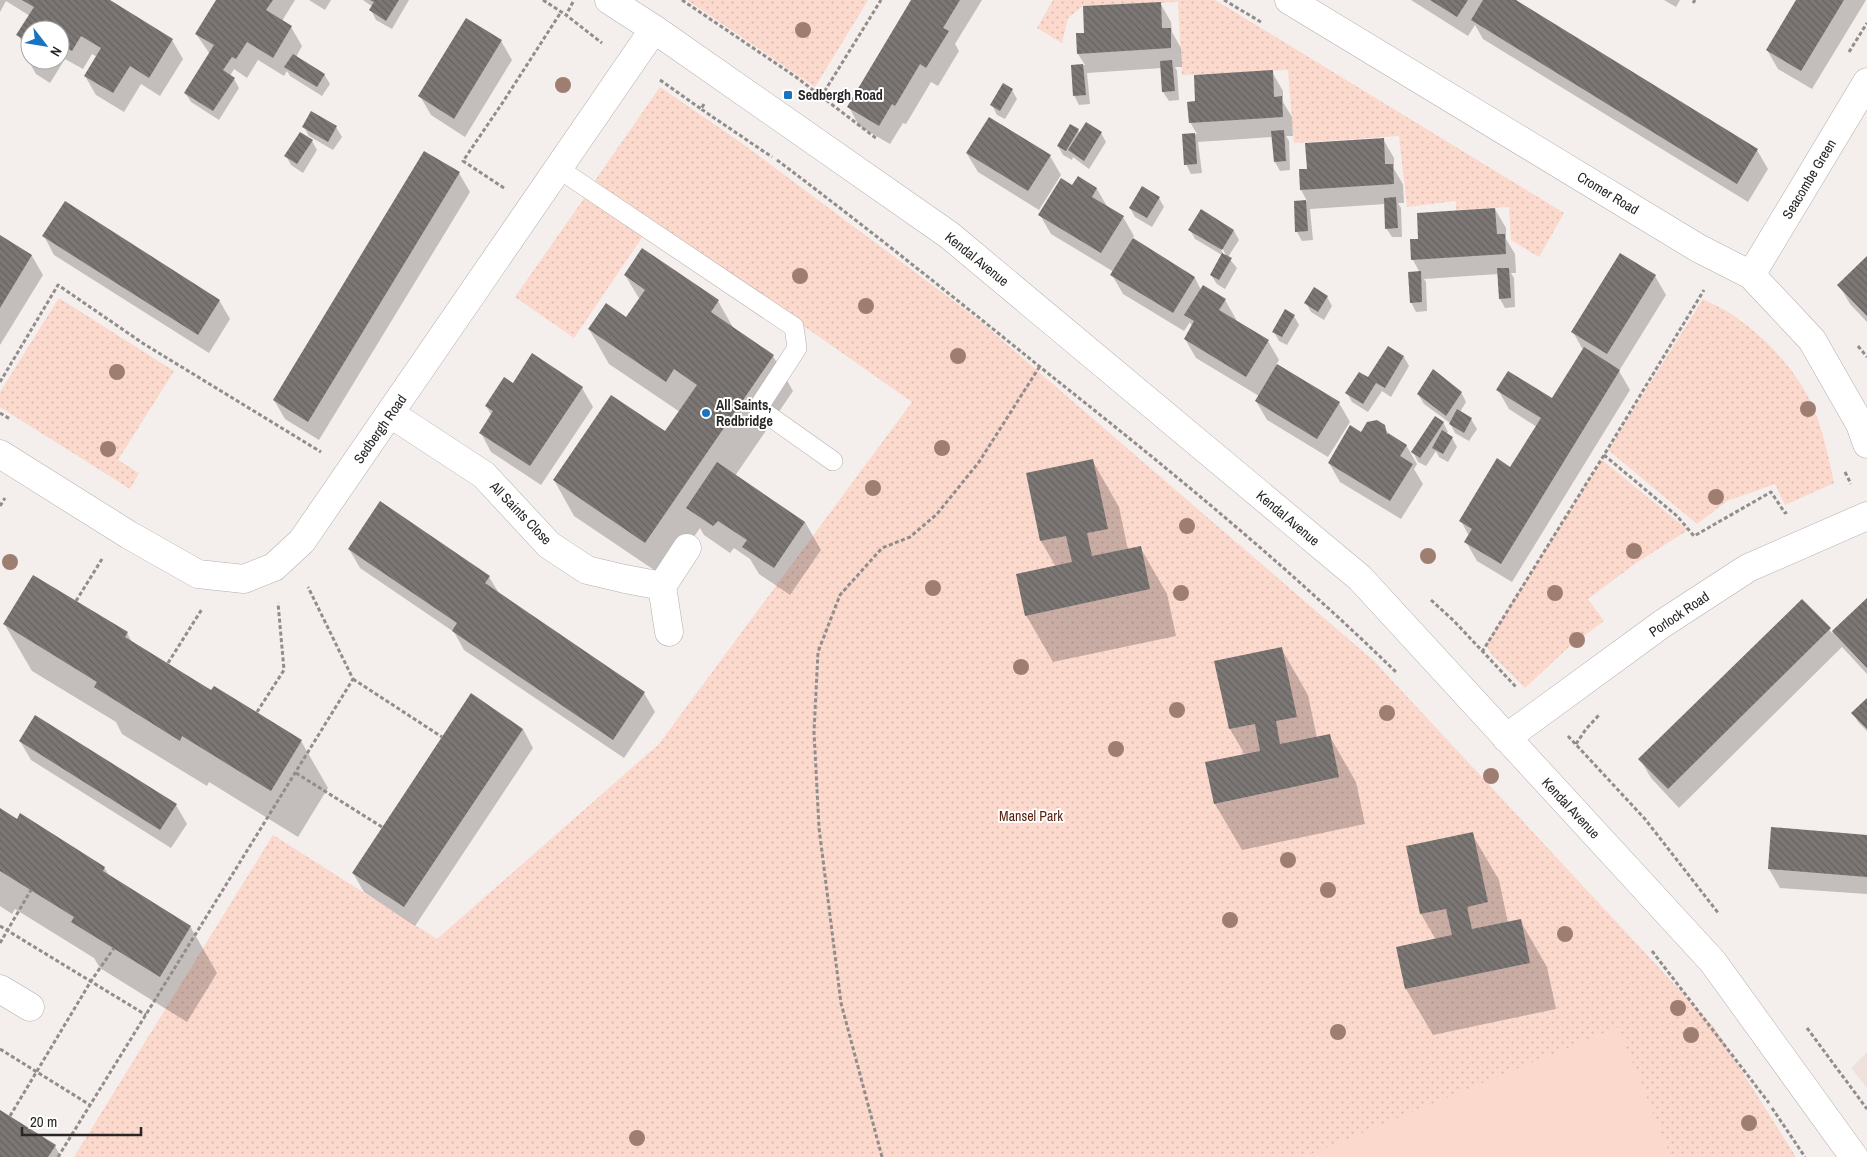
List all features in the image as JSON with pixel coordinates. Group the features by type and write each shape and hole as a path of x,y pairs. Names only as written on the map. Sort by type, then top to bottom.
{"street":[{"name":"Kendal Avenue","path":"609,0 654,29 949,235 1360,578 1713,962 1854,1157"},
{"name":"Cromer Road","path":"1289,0 1698,248 1752,275 1812,340 1860,424 1867,444"},
{"name":"Sedbergh Road","path":"0,454 129,535 198,574 244,579 274,567 302,541 352,471 654,29"},
{"name":"Seacombe Green","path":"1752,275 1867,82"},
{"name":"All Saints Close","path":"391,414 484,475 549,545 587,570 662,586"},
{"name":"Porlock Road","path":"1506,738 1662,624 1748,568 1867,516"},
{"path":"669,632 662,586 687,548"},
{"path":"0,988 30,1007"}],"lane":[{"path":"559,169 794,327 797,348 758,408 833,461"}],"path":[{"path":"543,0 566,15"},
{"path":"821,97 881,0"},
{"path":"1224,0 1265,25"},
{"path":"532,207 463,161 561,12"},
{"path":"1848,54 1867,23"},
{"path":"748,45 701,109 778,161 1120,430 1352,629 1400,676"},
{"path":"0,382 58,285 144,344 352,471"},
{"path":"1482,652 1704,289 1712,294"},
{"path":"882,1157 842,1003 819,828 814,732 818,652 840,595 882,548 910,537 937,514 979,462 1040,366"},
{"path":"1604,455 1677,516 1694,536 1771,492 1785,513 1793,509"},
{"path":"1844,468 1852,486"},
{"path":"1846,488 1860,483"},
{"path":"76,601 106,554"},
{"path":"308,587 354,679 442,737"},
{"path":"257,712 284,670 278,603"},
{"path":"168,663 202,608"},
{"path":"58,1157 354,679"},
{"path":"296,773 382,827"},
{"path":"0,943 31,890"},
{"path":"0,926 146,1015"},
{"path":"10,1116 91,981 114,948"},
{"path":"1652,950 1771,1105 1805,1157"},
{"path":"0,1050 90,1105"}],"shaded area":[{"path":"1867,1052 1867,1088 1851,1068"}],"green space":[{"path":"687,0 868,0 815,87"},
{"path":"1053,0 1215,0 1564,213 1539,257 1511,240 1509,207 1456,210 1456,201 1407,207 1399,136 1294,143 1288,70 1182,75 1178,2 1083,6 1068,18 1062,43 1037,28"},
{"name":"Mansel Park","path":"660,87 743,144 975,317 1374,661 1714,1027 1796,1157 74,1157 273,835 437,939 659,744 912,402 594,182"},
{"path":"585,197 643,236 574,338 515,297"},
{"path":"59,298 174,371 118,460 139,473 130,489 0,407 0,392"},
{"path":"1703,299 1729,312 1749,327 1772,348 1793,372 1815,412 1824,438 1834,483 1785,505 1775,484 1727,501 1697,524 1608,450"},
{"path":"1602,460 1688,530 1636,563 1588,599 1604,621 1569,647 1525,688 1491,654 1486,644"},
{"path":"1618,1027 1671,1157 1304,1157"}],"building":[{"path":"22,0 110,0 173,39 149,78 130,66 113,93 84,76 101,48 81,36 72,51 70,50 70,20 26,20 34,7"},
{"path":"216,0 273,0 266,10 292,26 273,58 247,42 236,59 232,57 223,70 235,78 213,111 184,93 214,45 195,34"},
{"path":"370,0 399,0 386,21 369,10 374,2"},
{"path":"911,0 960,0 943,28 949,31 926,68 920,64 895,106 892,104 879,126 847,107"},
{"path":"1430,0 1468,0 1457,17"},
{"path":"1483,0 1516,0 1758,149 1737,184 1471,20"},
{"path":"1796,0 1844,0 1801,71 1766,50"},
{"path":"1161,2 1162,28 1171,28 1171,48 1077,54 1076,33 1084,33 1083,6"},
{"path":"466,18 502,40 454,119 418,96"},
{"path":"20,29 20,37 16,35"},
{"path":"293,54 325,74 317,87 284,67"},
{"path":"1172,60 1175,91 1162,92 1160,61"},
{"path":"1083,64 1086,95 1073,96 1071,65"},
{"path":"1273,70 1274,97 1282,96 1283,117 1189,123 1187,102 1195,101 1194,75"},
{"path":"1003,83 1013,89 1000,111 990,105"},
{"path":"311,111 337,126 328,142 302,127"},
{"path":"989,117 1051,155 1028,191 966,153"},
{"path":"1086,122 1102,132 1084,161 1068,150"},
{"path":"1070,124 1079,129 1066,151 1057,146"},
{"path":"1284,130 1286,161 1274,162 1271,131"},
{"path":"300,132 313,140 297,164 284,156"},
{"path":"1195,133 1197,164 1184,165 1182,134"},
{"path":"1384,138 1385,164 1393,164 1394,184 1300,190 1299,169 1307,169 1305,143"},
{"path":"424,151 460,172 308,422 273,400"},
{"path":"1078,176 1097,188 1092,197 1124,216 1101,253 1038,215 1061,178 1072,185"},
{"path":"1142,186 1160,197 1147,218 1129,208"},
{"path":"1396,197 1398,228 1385,229 1384,198"},
{"path":"1306,200 1308,231 1295,232 1294,201"},
{"path":"65,201 220,300 198,335 42,236"},
{"path":"1495,208 1497,234 1505,234 1506,254 1411,260 1410,239 1418,239 1417,213"},
{"path":"1201,209 1234,230 1222,250 1188,230"},
{"path":"0,235 32,255 0,308"},
{"path":"1133,238 1195,277 1173,313 1110,275"},
{"name":"All Saints, Redbridge","path":"642,248 719,300 711,312 774,355 645,543 553,480 611,395 665,431 697,385 674,369 666,382 588,329 606,303 626,317 645,290 624,275"},
{"path":"1222,253 1232,258 1219,280 1210,275"},
{"path":"1620,253 1656,275 1607,354 1571,332"},
{"path":"1867,256 1867,316 1837,285"},
{"path":"1497,268 1509,268 1511,298 1499,299"},
{"path":"1421,271 1422,302 1410,303 1408,272"},
{"path":"1203,285 1226,299 1219,310 1269,340 1246,377 1184,339 1194,321 1184,315"},
{"path":"1314,287 1328,296 1318,312 1304,303"},
{"path":"1285,309 1295,315 1282,337 1272,332"},
{"path":"1388,346 1404,356 1385,388 1376,383 1363,404 1345,393 1359,372 1368,377"},
{"path":"1584,347 1620,370 1501,564 1464,542 1472,529 1459,521 1497,458 1510,467 1541,418 1496,390 1508,371 1552,398"},
{"path":"532,353 583,387 530,466 479,433 493,411 485,406 504,377 513,383"},
{"path":"1277,364 1340,402 1317,439 1255,401"},
{"path":"1433,369 1462,392 1446,416 1417,394"},
{"path":"1457,409 1472,418 1464,433 1449,424"},
{"path":"1435,416 1444,422 1420,458 1411,452"},
{"path":"1377,420 1385,425 1387,435 1388,433 1407,445 1400,456 1413,464 1390,501 1328,463 1350,425 1361,432 1367,422"},
{"path":"1442,430 1453,437 1443,454 1432,448"},
{"path":"1093,459 1108,529 1087,533 1092,556 1141,546 1150,589 1025,616 1016,574 1072,562 1066,536 1040,541 1026,473"},
{"path":"717,462 805,522 774,568 742,547 747,540 718,521 713,526 686,508"},
{"path":"380,501 490,576 485,583 645,692 613,740 452,631 457,623 348,549"},
{"path":"33,575 128,632 125,637 211,690 214,686 302,740 271,791 182,736 180,741 94,687 97,682 3,624"},
{"path":"1867,598 1867,668 1832,631"},
{"path":"1802,599 1831,628 1668,789 1638,759"},
{"path":"1282,647 1297,717 1276,721 1280,744 1330,734 1339,777 1214,804 1205,762 1260,751 1255,724 1229,729 1214,661"},
{"path":"471,693 523,729 404,907 352,873"},
{"path":"1867,698 1867,729 1851,713"},
{"path":"35,715 177,804 160,830 19,741"},
{"path":"0,808 17,819 20,813 105,867 103,871 191,926 160,977 71,922 74,917 0,871"},
{"path":"1771,827 1867,835 1867,877 1768,869"},
{"path":"1473,832 1488,902 1467,907 1472,929 1521,919 1530,963 1405,989 1396,947 1452,935 1446,909 1420,914 1406,846"},
{"path":"0,1110 56,1145 48,1157 0,1157"}],"place":[{"name":"Sedbergh Road","path":"788,95"},
{"name":"All Saints, Redbridge","path":"706,413"}]}
